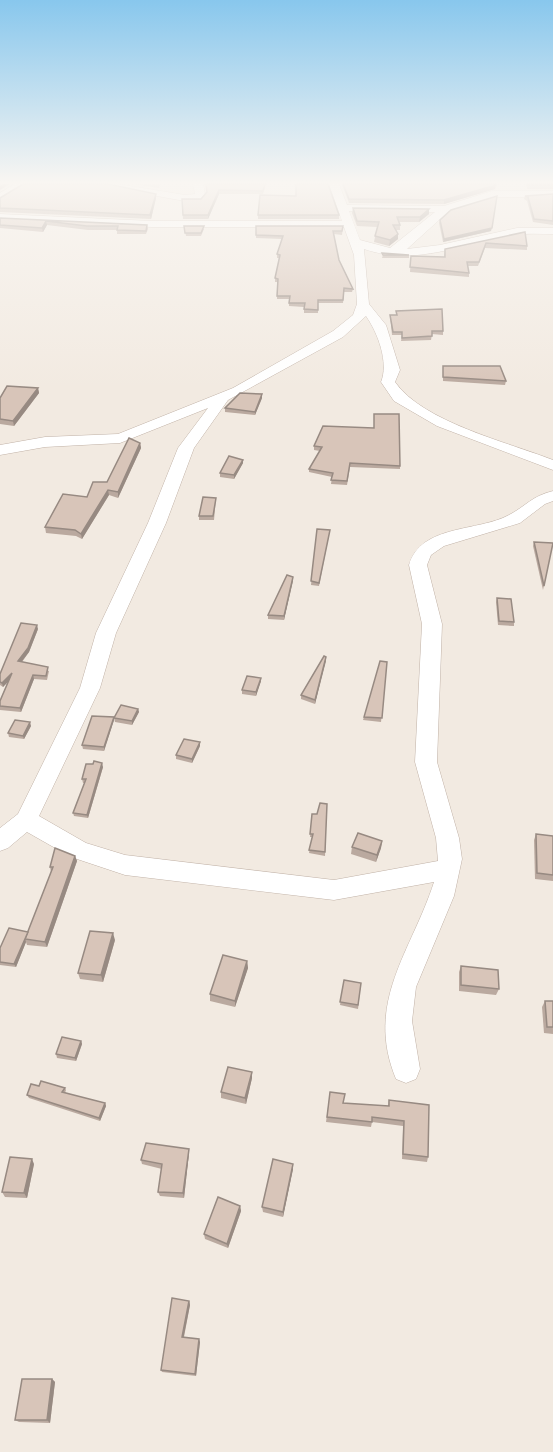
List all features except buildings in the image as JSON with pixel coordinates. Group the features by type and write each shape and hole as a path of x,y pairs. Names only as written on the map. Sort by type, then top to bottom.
{"street":[{"path":"0,450 45,442 120,438 223,398 338,334 359,317 363,304 359,252"},
{"path":"386,252 406,252"},
{"path":"363,304 379,325 393,370 388,382 399,398 442,423 553,465"},
{"path":"0,842 26,820 90,688 106,633 157,523 186,448 223,398"},
{"path":"406,1069 398,1006 449,869 448,842 429,784 426,762 432,624 418,565 420,556 438,542 514,519 539,500 553,496"},
{"path":"26,820 79,850 125,865 334,890 449,869"}]}
